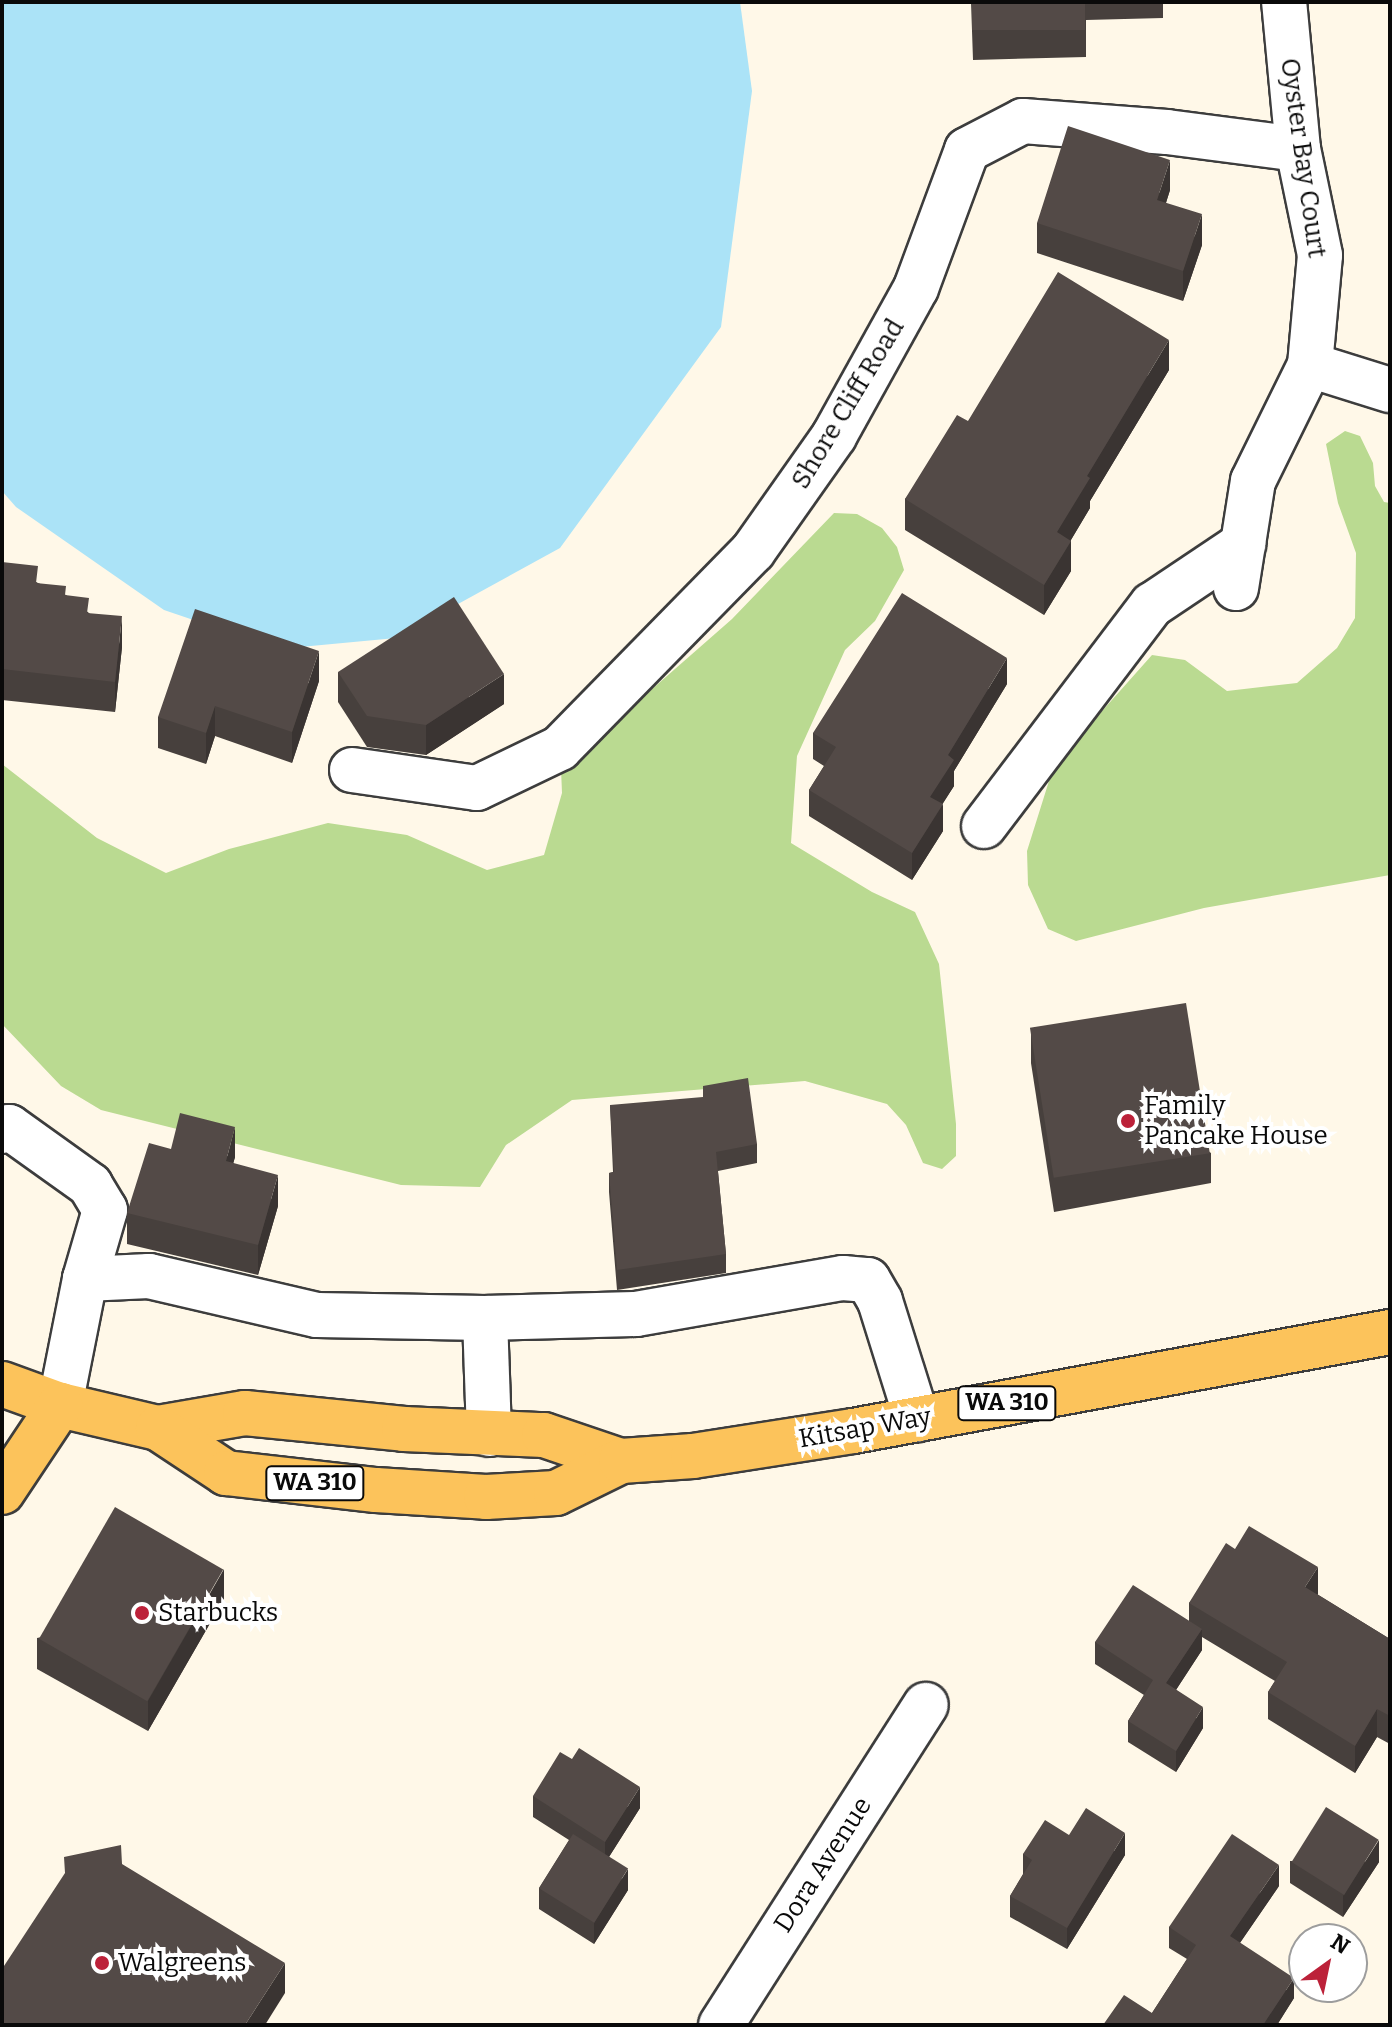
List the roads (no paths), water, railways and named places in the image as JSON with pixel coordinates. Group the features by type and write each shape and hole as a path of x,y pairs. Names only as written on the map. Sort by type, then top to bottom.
{"main road":[{"name":"Kitsap Way","path":"2,1384 60,1405 158,1428 226,1473 376,1490 486,1497 556,1493 621,1461 693,1456 917,1419 1390,1332"},
{"path":"2,1492 60,1405"},
{"name":"Kitsap Way","path":"158,1428 245,1413 489,1434 544,1435 621,1461"}],"street":[{"name":"Oyster Bay Court","path":"1236,588 1253,481 1310,365 1320,255 1298,149 1284,2"},
{"name":"Shore Cliff Road","path":"352,770 477,788 560,748 571,737 753,551 834,436 916,288 967,150 1023,121 1167,132 1298,149"},
{"path":"1310,365 1390,390"},
{"path":"984,826 1152,605 1243,544"},
{"path":"2,1131 9,1127 90,1185 105,1210 85,1279 60,1405"},
{"path":"85,1279 149,1276 317,1315 485,1318 636,1314 843,1278 868,1280 880,1301 917,1419"},
{"path":"485,1318 489,1434"},
{"name":"Dora Avenue","path":"721,2025 926,1705"}],"water":[{"path":"2,2 740,2 752,91 721,327 560,548 396,638 279,649 164,610 16,507 2,491"}],"place":[{"name":"Family Pancake House","path":"1128,1121"},
{"name":"Starbucks","path":"142,1613"},
{"name":"Walgreens","path":"102,1963"}]}
